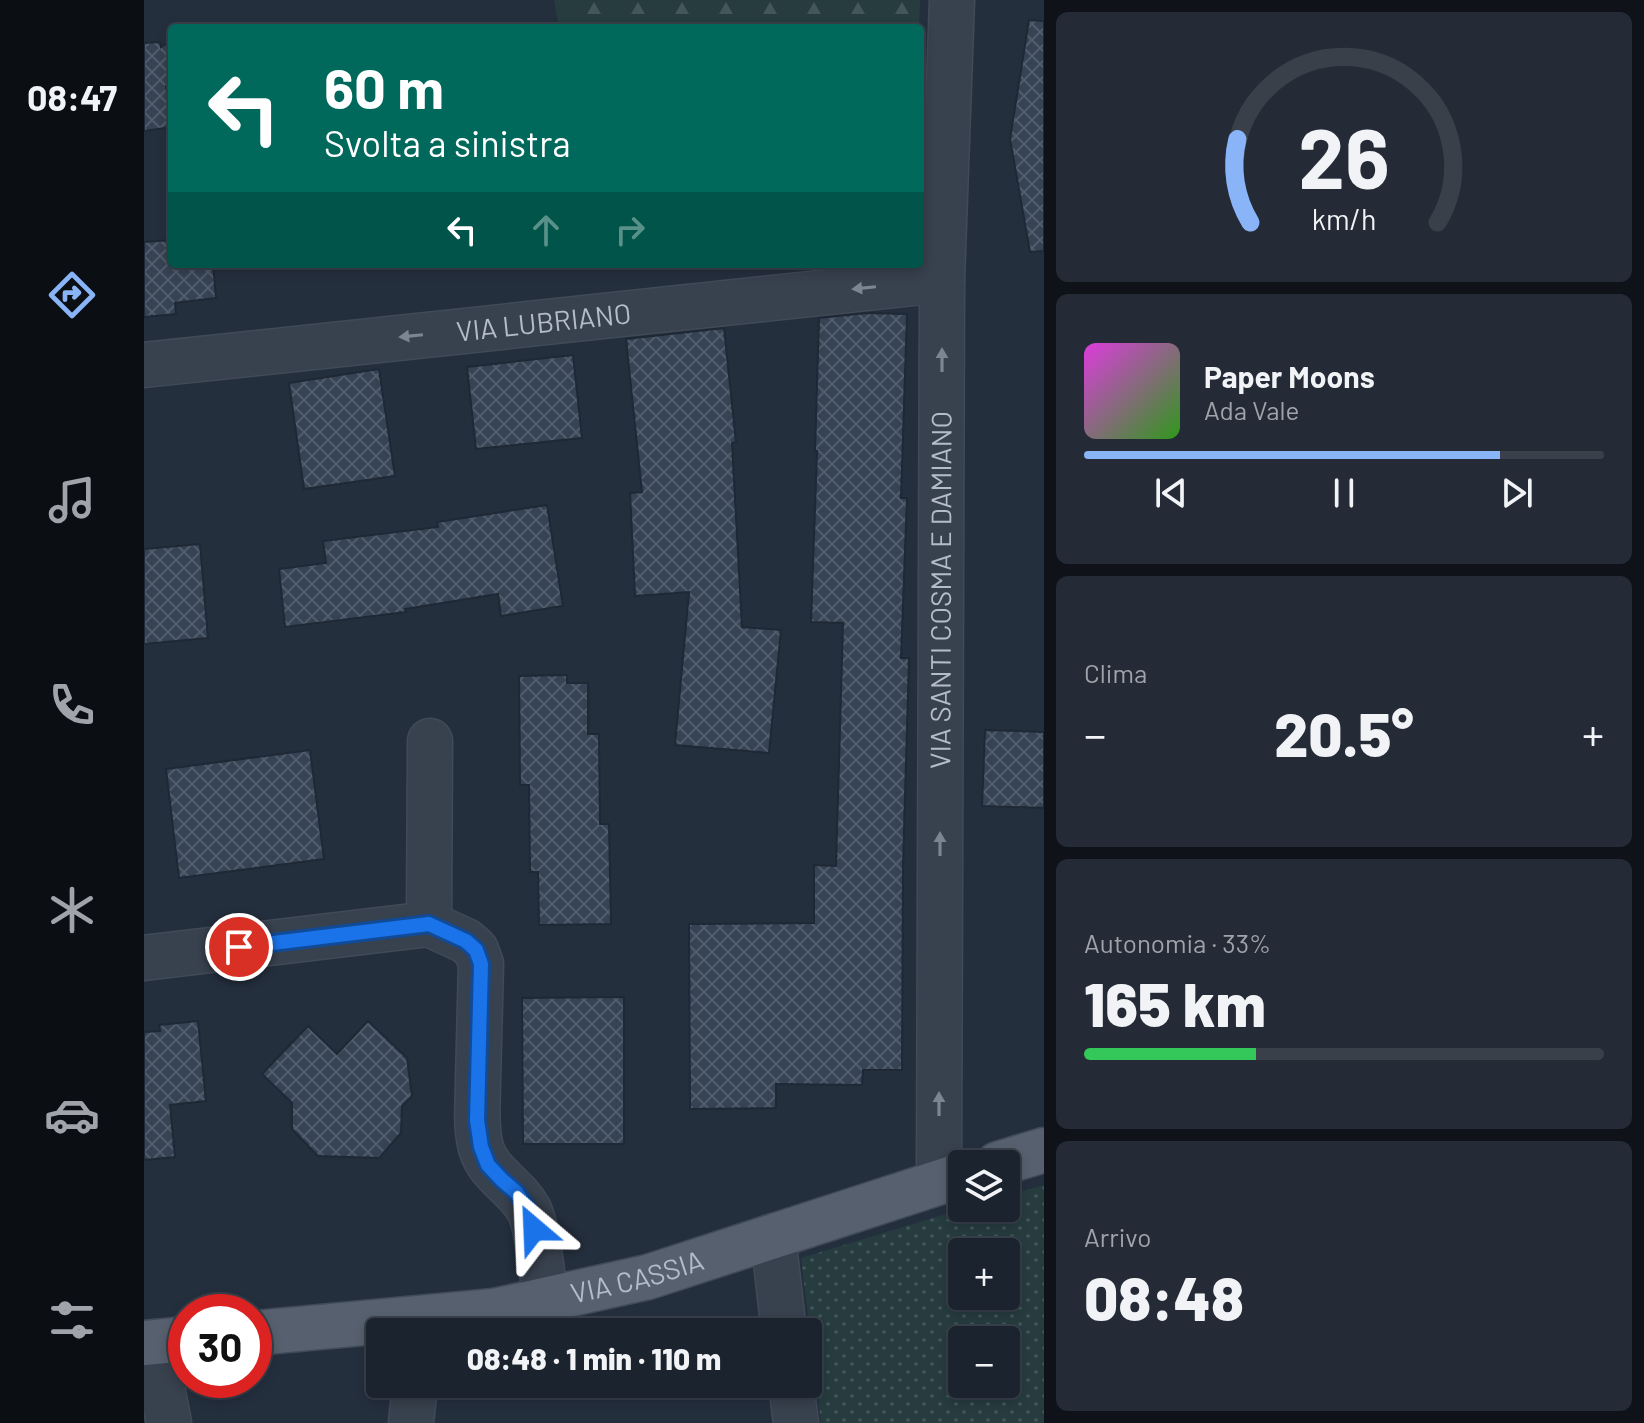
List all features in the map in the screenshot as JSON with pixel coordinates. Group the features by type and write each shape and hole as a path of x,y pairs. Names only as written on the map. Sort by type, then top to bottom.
{"main road":[{"path":"1020,1157 1044,1150"},
{"name":"VIA CASSIA","path":"458,1318 648,1277 948,1179"},
{"name":"VIA CASSIA","path":"272,1332 366,1328"}],"street":[{"name":"VIA SANTI COSMA E DAMIANO","path":"950,1150 942,280 952,0"},
{"name":"VIA LUBRIANO","path":"144,365 942,280"},
{"path":"429,924 430,741"},
{"path":"144,958 429,924 466,941 476,950 481,964 477,1120 481,1147 488,1165 516,1192 529,1211 546,1300"},
{"path":"773,1236 782,1318"},
{"path":"161,1341 169,1423"},
{"path":"411,1423 414,1398"},
{"path":"793,1398 796,1423"}],"green space":[{"path":"554,0 920,0 919,24 558,24"},
{"path":"1044,1185 1044,1423 821,1423 818,1398 822,1398 822,1318 808,1318 801,1258 948,1213 948,1222 1020,1222 1020,1192"}],"building":[{"path":"1029,20 1044,21 1044,251 1030,252 1010,139"},
{"path":"160,42 161,47 168,43 168,128 144,131 144,43"},
{"path":"168,240 168,268 213,268 216,298 175,303 176,314 144,317 144,242"},
{"path":"867,313 907,314 901,498 907,498 901,658 909,658 903,866 902,1070 863,1070 862,1085 776,1084 776,1108 690,1109 689,924 814,923 814,865 836,866 843,623 811,622 819,318"},
{"path":"724,328 736,442 732,443 742,627 781,630 769,753 675,745 689,592 635,596 630,493 642,492 626,339"},
{"path":"573,355 582,438 476,449 467,367"},
{"path":"379,369 395,476 304,489 289,383"},
{"path":"547,505 563,606 501,616 498,594 405,609 406,612 285,627 279,569 326,563 323,541 438,527 437,522"},
{"path":"200,544 208,638 144,644 144,549"},
{"path":"567,675 567,683 588,683 588,734 599,734 600,824 609,824 611,924 539,925 538,872 530,872 529,785 520,785 519,676"},
{"path":"985,730 1044,732 1044,808 982,806"},
{"path":"310,750 324,859 179,878 166,769"},
{"path":"624,997 624,1144 523,1144 522,998"},
{"path":"198,1021 206,1101 170,1105 175,1157 144,1160 144,1032 160,1031 159,1025"},
{"path":"368,1021 407,1058 412,1096 402,1106 401,1133 379,1158 318,1156 292,1129 292,1103 262,1074 308,1026 337,1054"}],"route":[{"path":"239,947 429,924 466,941 476,950 481,964 477,1120 481,1147 488,1165 516,1192 529,1211 534,1229"}]}
